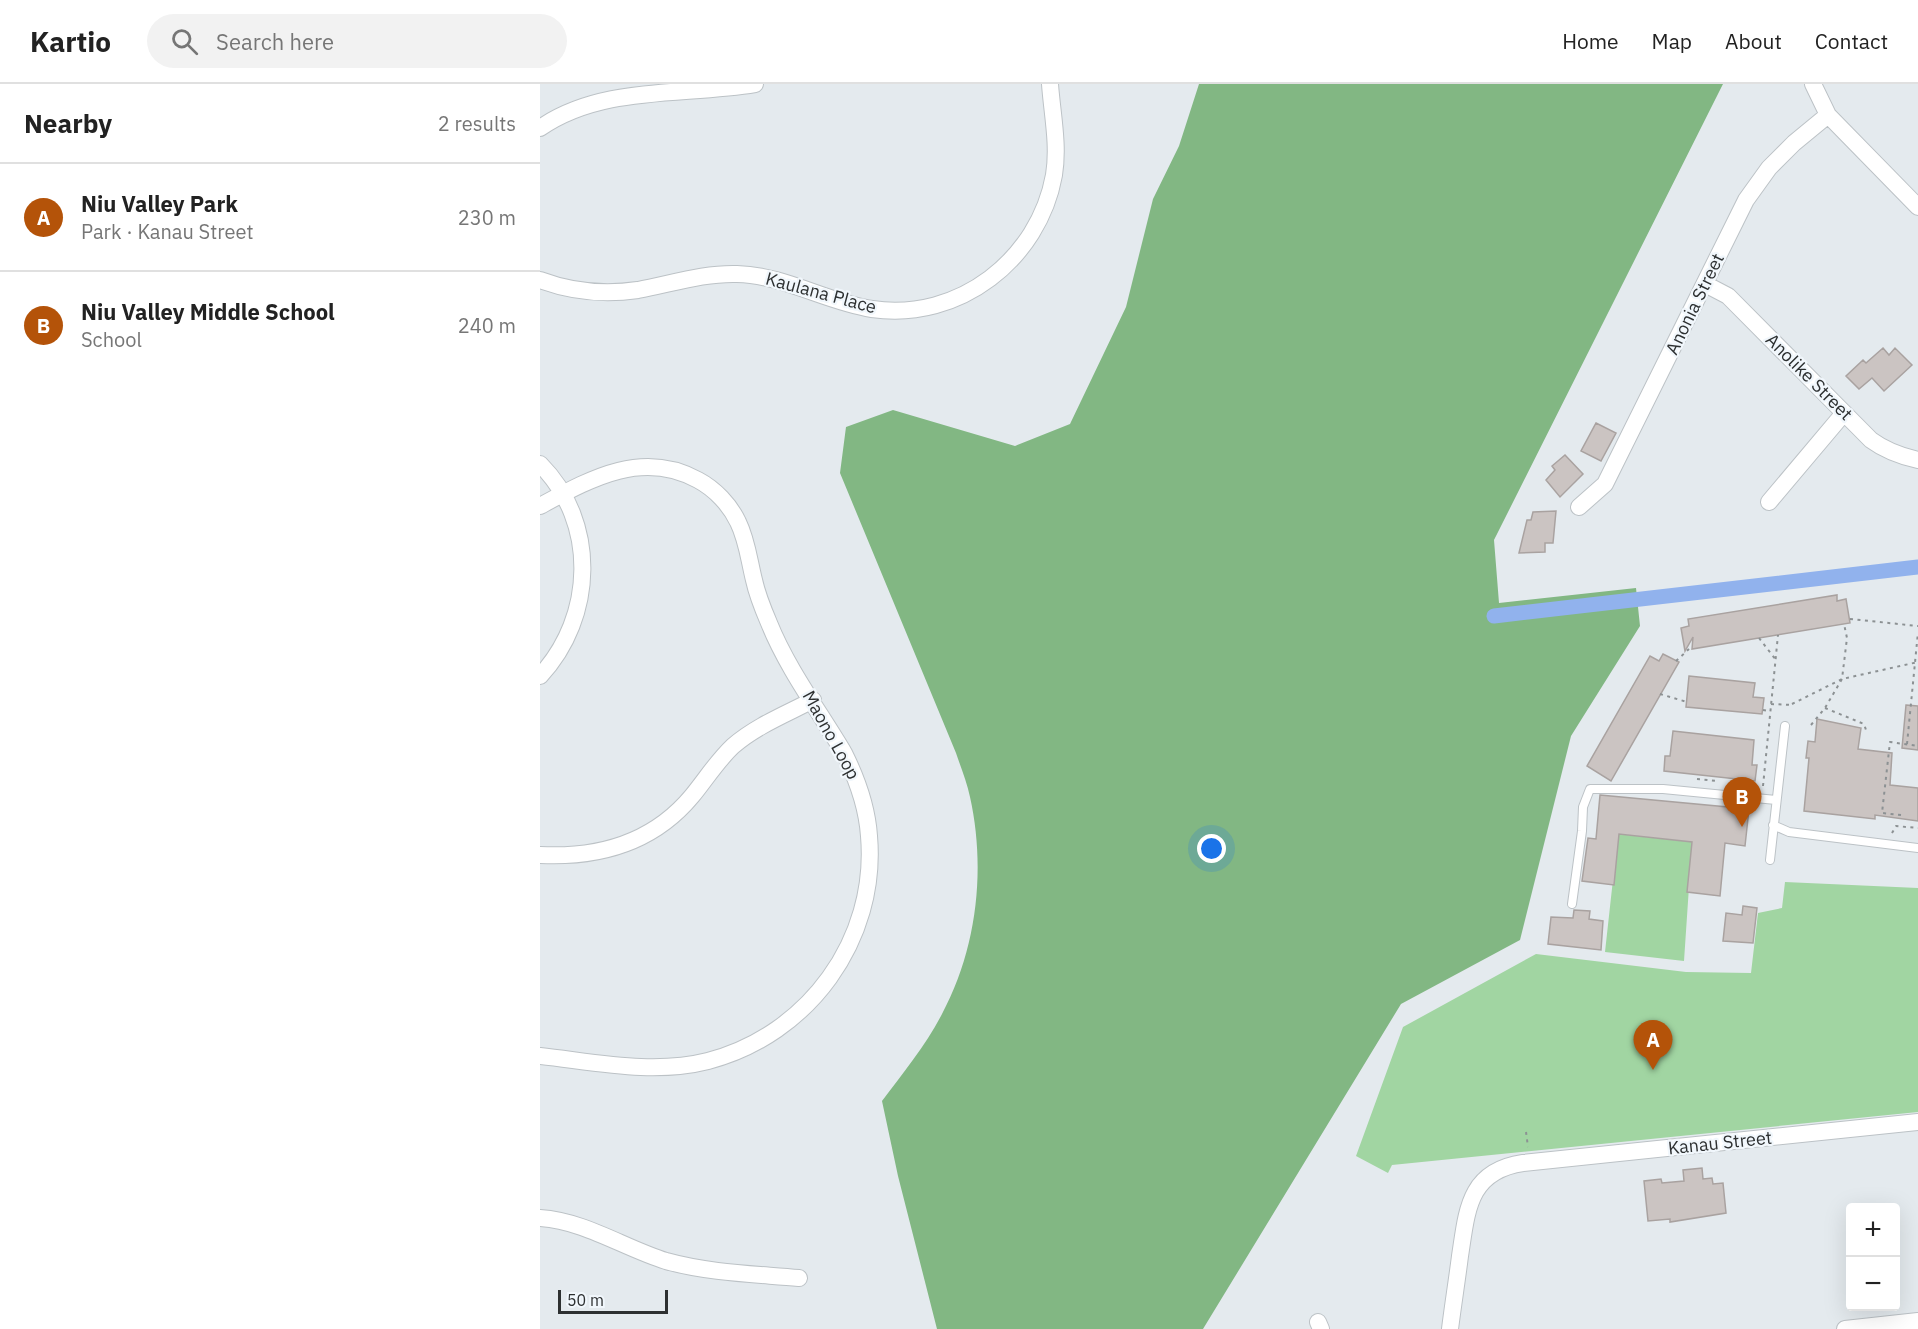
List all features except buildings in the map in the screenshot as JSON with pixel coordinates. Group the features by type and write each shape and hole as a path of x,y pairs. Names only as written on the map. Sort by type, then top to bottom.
{"street":[{"path":"540,128 572,110 607,100 755,84"},
{"name":"Kaulana Place","path":"540,280 582,292 611,293 639,290 707,275 739,274 771,279 842,303 876,310 911,310 945,302 977,288 1006,266 1029,239 1038,223 1051,190 1055,163 1050,84"},
{"path":"1813,84 1828,115 1918,207"},
{"name":"Anonia Street","path":"1579,507 1605,484 1746,200 1769,168 1794,143 1828,115"},
{"name":"Anolike Street","path":"1705,284 1728,296 1882,448 1894,454 1918,460"},
{"path":"1769,502 1844,413"},
{"path":"540,464 563,494 576,523 583,565 579,607 567,639 540,676"},
{"name":"Maono Loop","path":"540,506 618,470 646,466 688,475 713,490 738,522 747,545 754,582 771,628 854,772 861,793 869,835 869,867 865,899 852,940 831,977 818,994 786,1024 748,1047 707,1062 663,1068 540,1056"},
{"path":"540,855 563,856 598,852 648,833 683,807 722,757 735,745 764,726 813,700"},
{"name":"Kanau Street","path":"1450,1329 1471,1197 1493,1173 1508,1166 1918,1122"},
{"path":"540,1218 566,1222 655,1257 685,1265 799,1278"},
{"path":"1845,1329 1918,1321"}],"lane":[{"path":"1770,860 1785,726"},
{"path":"1572,904 1583,807 1590,789 1663,789 1776,800"},
{"path":"1773,825 1789,832 1918,848"}],"path":[{"path":"1850,619 1918,626"},
{"path":"1811,725 1825,708 1842,679 1847,638 1844,624"},
{"path":"1906,744 1918,632"},
{"path":"1764,790 1778,635"},
{"path":"1759,638 1776,660"},
{"path":"1676,661 1689,649"},
{"path":"1771,704 1792,705 1822,687 1842,679 1916,662"},
{"path":"1660,694 1687,702"},
{"path":"1825,708 1864,724 1866,730"},
{"path":"1763,710 1770,711"},
{"path":"1901,814 1882,813 1890,742 1918,746"},
{"path":"1526,1132 1528,1146"}],"green space":[{"path":"1199,84 1723,84 1494,540 1499,603 1636,588 1640,626 1571,736 1520,940 1401,1004 1203,1329 937,1329 898,1176 882,1101 929,1037 954,989 963,963 975,908 977,852 975,824 969,791 956,753 840,473 846,427 893,410 1015,446 1070,424 1126,307 1153,199 1179,146"},
{"path":"1618,834 1692,842 1684,961 1605,952"},
{"path":"1785,882 1918,888 1918,1112 1392,1165 1388,1173 1356,1156 1403,1027 1536,954 1686,972 1751,973 1758,913 1782,908"}],"waterway":[{"path":"1494,616 1918,567"}],"place":[{"name":"Niu Valley Middle School","path":"1742,827"},
{"name":"Niu Valley Park","path":"1653,1070"}]}
